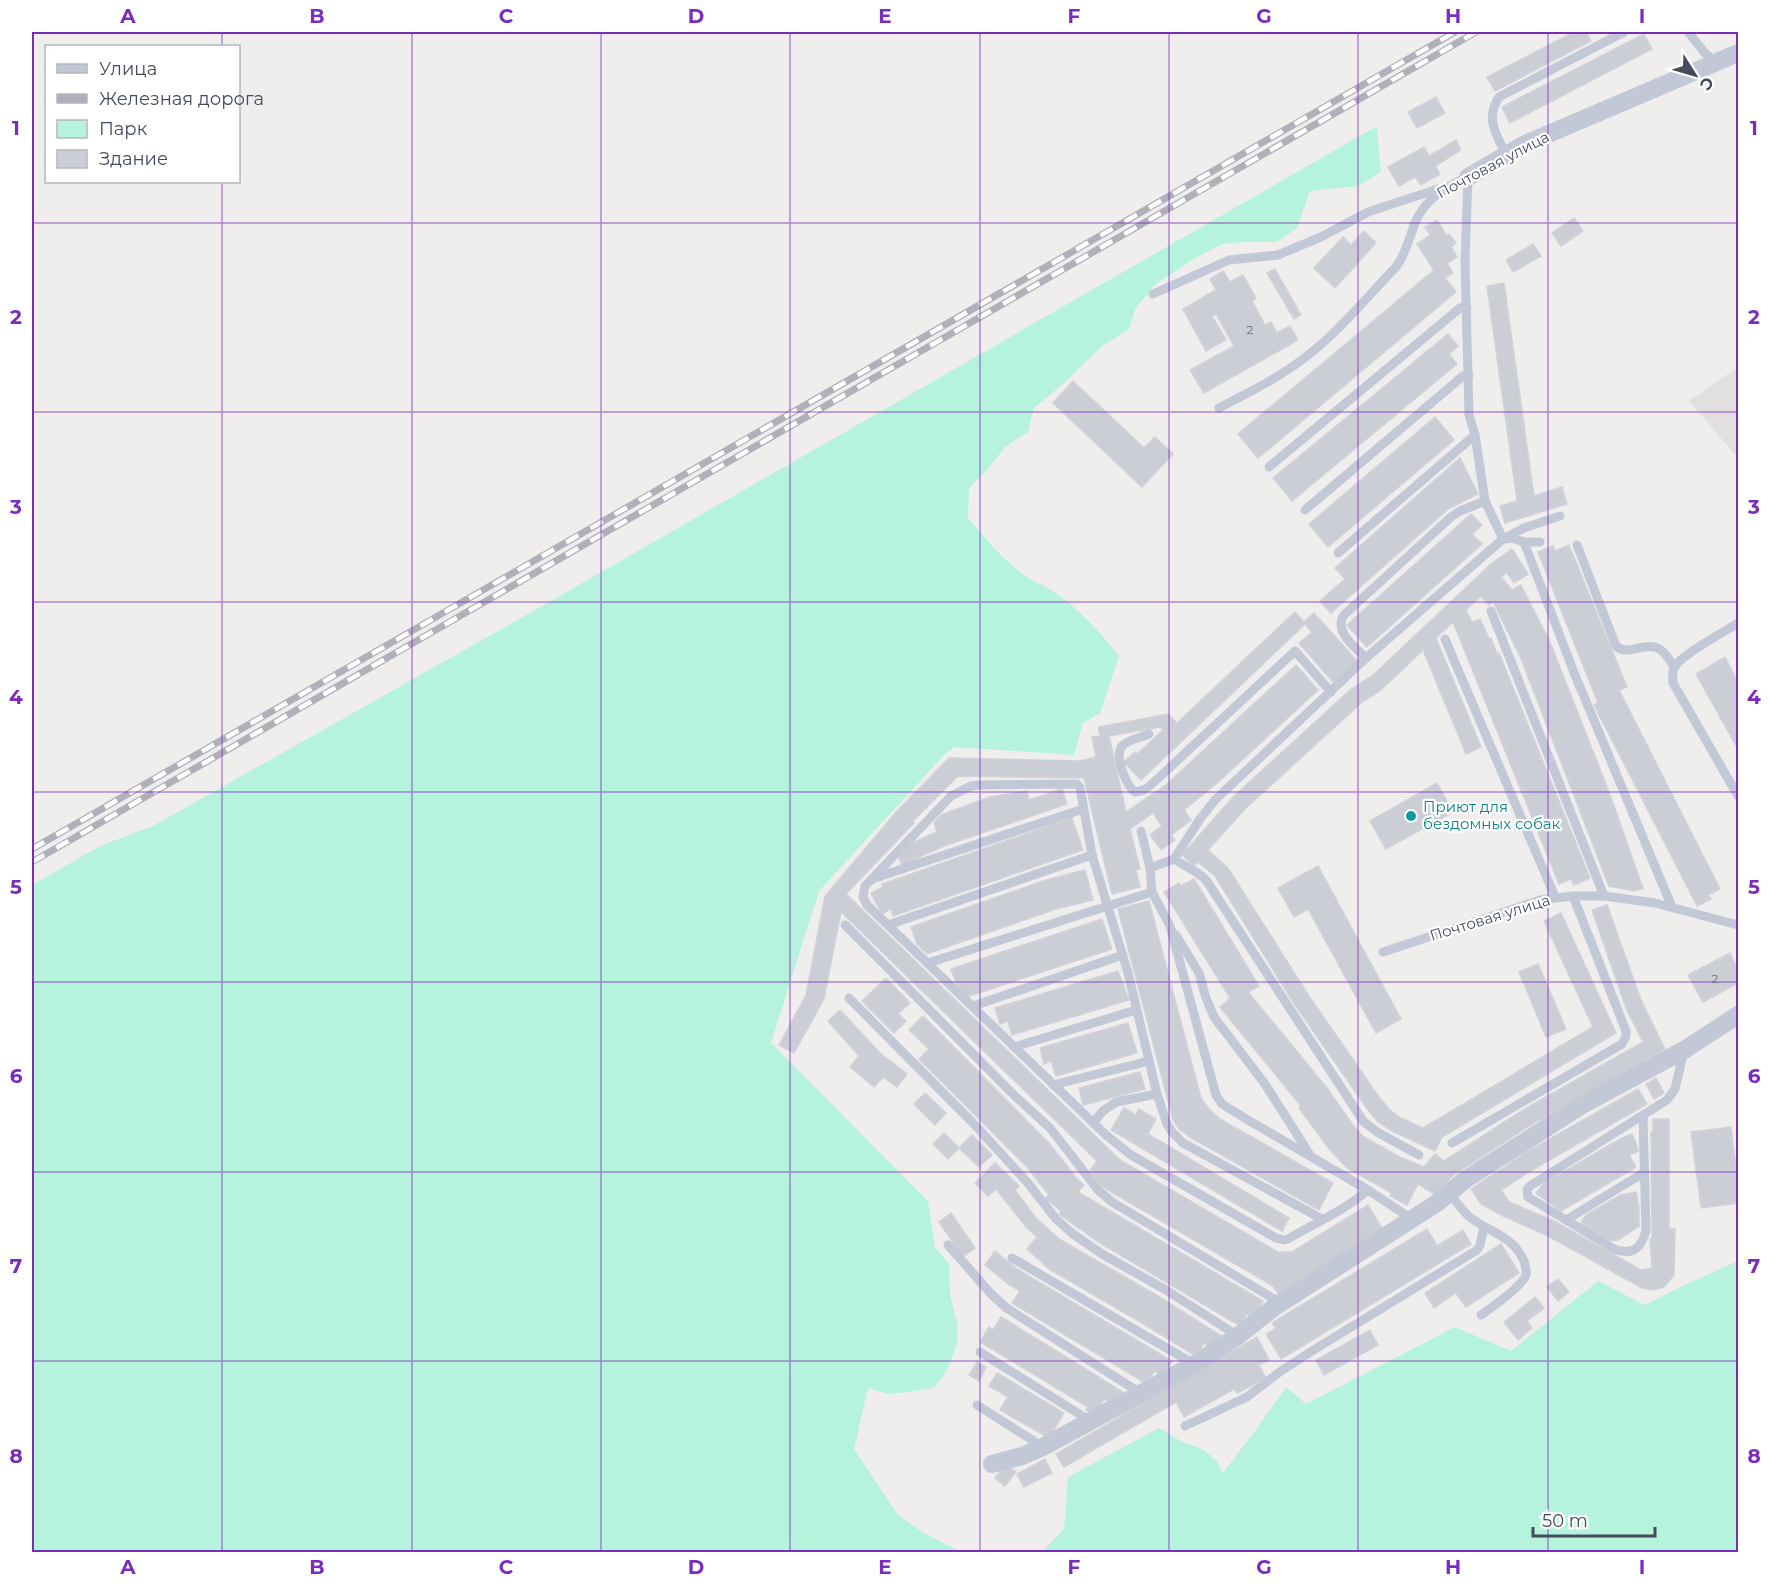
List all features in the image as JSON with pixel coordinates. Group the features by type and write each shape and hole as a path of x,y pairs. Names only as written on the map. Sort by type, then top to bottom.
{"street":[{"name":"Почтовая улица","path":"1468,177 1525,144 1738,53"},
{"path":"992,1464 1022,1456 1043,1447 1195,1364 1238,1336 1281,1303 1437,1203 1466,1179 1584,1104 1684,1050 1738,1015"}],"lane":[{"path":"1506,154 1493,126 1493,107 1499,97 1624,32"},
{"path":"1688,32 1716,63"},
{"path":"1468,177 1465,262 1469,415 1475,435 1485,501 1503,538"},
{"name":"Почтовая улица","path":"1219,408 1280,375 1304,359 1327,339 1403,258 1416,220 1434,195 1448,185 1468,177"},
{"path":"1153,294 1229,260 1278,255 1321,237 1368,212 1448,185"},
{"path":"1269,467 1460,308 1467,308"},
{"path":"1305,510 1463,376 1468,376"},
{"path":"1338,553 1475,435"},
{"path":"1366,658 1342,632 1340,620 1451,517 1485,501"},
{"path":"1150,868 1174,859 1215,800 1366,658 1503,538 1560,516"},
{"path":"1503,538 1540,542"},
{"path":"1524,542 1580,686 1672,907"},
{"path":"1576,545 1616,646 1625,651 1657,647 1674,666"},
{"path":"1491,611 1604,896"},
{"path":"1738,623 1683,658 1674,666 1672,674 1673,683 1738,796"},
{"path":"1445,639 1555,897"},
{"path":"1149,734 1120,748 1119,755 1125,781 1135,792 1144,790 1152,784 1295,651 1331,692"},
{"path":"1322,1219 1177,1138 1167,1124 1157,1094 1123,955 1092,855 1080,788 1077,784 979,784 971,786 951,796 865,886 863,897 867,905 1093,1123 1131,1155 1276,1238 1284,1240 1288,1239 1360,1197 1368,1190"},
{"path":"870,880 1083,809"},
{"path":"1141,831 1150,868 1152,892 1199,973 1214,1017 1265,1084 1311,1157"},
{"path":"888,925 1092,855"},
{"path":"1174,859 1206,880 1363,1121 1377,1132 1419,1155"},
{"path":"928,963 1152,892"},
{"path":"1452,1143 1622,1044 1625,1040 1626,1031 1573,896"},
{"name":"Почтовая улица","path":"1383,952 1555,897 1604,896 1672,907 1738,925"},
{"path":"845,925 1050,1128 1099,1191 1112,1202 1281,1303"},
{"path":"1170,926 1215,1095 1222,1104 1368,1190 1412,1219"},
{"path":"973,1006 1123,955"},
{"path":"849,998 973,1123 1064,1226 1102,1254 1166,1290 1238,1336"},
{"path":"1014,1047 1136,1010"},
{"path":"1643,1115 1646,1230 1645,1237 1633,1251 1623,1252 1614,1249 1528,1197 1527,1190 1530,1186 1672,1095 1684,1050"},
{"path":"1053,1085 1149,1061"},
{"path":"1093,1123 1116,1102 1157,1094"},
{"path":"1566,1220 1645,1173"},
{"path":"1450,1193 1463,1211 1484,1227 1511,1242 1517,1249 1526,1269 1526,1275 1522,1281 1481,1316"},
{"path":"1185,1426 1247,1397 1312,1351 1477,1250 1484,1227"},
{"path":"948,1245 992,1295 1008,1309 1142,1394"},
{"path":"1012,1258 1195,1364"},
{"path":"980,1352 1092,1422"},
{"path":"977,1405 1043,1447"}],"shaded area":[{"path":"1738,367 1738,458 1689,401"}],"green space":[{"path":"1377,126 1381,172 1358,186 1310,191 1297,228 1277,242 1222,244 1157,283 1136,307 1129,329 1102,346 1063,384 1034,408 1028,432 1005,447 969,488 968,518 988,541 1016,569 1049,589 1080,612 1119,656 1100,713 1083,723 1074,755 955,747 946,753 819,891 771,1043 928,1201 935,1247 949,1264 950,1295 957,1323 957,1342 943,1377 933,1388 889,1394 868,1388 854,1449 898,1515 924,1533 961,1552 32,1552 32,885 100,846 153,826 544,605"},
{"path":"1738,1261 1738,1552 1030,1552 1043,1551 1064,1529 1068,1477 1159,1428 1181,1441 1204,1450 1217,1461 1222,1474 1286,1387 1306,1404 1455,1327 1511,1351 1598,1281 1645,1305"}],"building":[{"path":"1574,32 1586,32 1591,41 1495,91 1487,77"},
{"path":"1644,34 1652,49 1510,123 1502,107"},
{"path":"1436,97 1445,113 1417,128 1408,112"},
{"path":"1456,140 1461,150 1435,166 1440,174 1421,185 1415,177 1399,186 1388,167 1424,147 1429,156"},
{"path":"1574,218 1583,231 1561,246 1552,233"},
{"path":"1437,220 1447,236 1449,234 1456,243 1451,247 1457,257 1447,263 1453,273 1445,278 1456,292 1258,458 1238,434 1434,270 1417,244 1430,235 1425,227"},
{"path":"1364,231 1376,243 1335,288 1314,268 1343,237 1351,245"},
{"path":"1533,244 1541,256 1513,272 1506,260"},
{"path":"1275,269 1301,315 1294,319 1267,273"},
{"path":"1223,271 1230,282 1243,275 1256,298 1252,301 1265,325 1271,322 1277,333 1290,326 1298,340 1204,393 1190,370 1234,346 1216,314 1212,316 1226,340 1206,351 1183,309 1216,290 1210,279"},
{"path":"1504,283 1534,496 1562,487 1567,504 1505,523 1500,506 1517,501 1487,286"},
{"path":"1448,334 1458,346 1449,354 1457,364 1292,501 1273,478"},
{"path":"1073,381 1144,448 1155,437 1173,454 1142,487 1053,403"},
{"path":"1435,417 1454,440 1328,547 1309,524"},
{"path":"1460,458 1478,494 1448,509 1331,613 1320,601 1345,579 1335,568"},
{"path":"1471,514 1482,525 1472,534 1482,544 1367,647 1347,625"},
{"path":"1569,545 1627,687 1619,690 1720,889 1708,895 1711,899 1697,906 1594,705 1598,703 1538,552 1553,546 1555,551"},
{"path":"1512,549 1528,574 1514,583 1507,573 1501,577 1512,590 1521,585 1550,642 1609,792 1643,888 1635,891 1609,886 1520,656 1493,602 1489,605 1481,596 1466,610 1472,622 1480,619 1497,654 1499,653 1590,878 1574,885 1571,879 1559,884 1453,622 1436,638 1481,747 1466,754 1423,650 1381,690 1360,704 1245,809 1208,850 1228,868 1309,996 1379,1097 1390,1110 1401,1118 1423,1128 1593,1027 1544,921 1561,913 1616,1033 1442,1137 1435,1151 1392,1131 1377,1121 1295,1005 1215,876 1198,862 1194,866 1182,855 1233,797 1350,690 1372,676 1492,563"},
{"path":"1295,612 1304,622 1314,613 1357,661 1333,682 1299,643 1312,632 1305,624 1141,780 1124,762 1135,752 1137,754 1163,730 1160,727 1109,736 1126,812 1167,784 1296,665 1318,690 1216,784 1184,810 1191,820 1171,835 1175,840 1161,850 1150,835 1162,826 1153,813 1130,829 1140,869 1136,870 1140,887 1112,894 1084,778 958,776 846,894 1120,1160 1278,1252 1292,1252 1368,1205 1383,1230 1278,1294 1273,1286 1101,1186 1090,1170 1097,1161 841,912 824,999 794,1053 779,1045 806,995 825,896 897,811 949,758 1080,761 1096,757 1092,737 1100,736 1098,727 1168,714 1177,723"},
{"path":"1725,657 1738,682 1738,749 1696,674"},
{"name":"Приют для бездомных собак","path":"1437,783 1453,812 1386,849 1370,821"},
{"path":"1062,789 1067,804 944,846 902,865 898,856 910,844 937,832 934,823 941,815 990,797 1027,791 1029,800"},
{"path":"1072,818 1083,850 893,916 891,909 882,914 871,893 883,887 882,884"},
{"path":"1318,866 1401,1019 1376,1033 1308,909 1294,917 1278,888"},
{"path":"1085,870 1093,900 1056,909 927,954 917,944 911,927 1046,880"},
{"path":"1194,879 1259,986 1248,992 1327,1088 1355,1128 1364,1137 1424,1167 1435,1154 1444,1161 1523,1110 1643,1042 1626,1008 1592,910 1607,905 1641,1000 1665,1049 1531,1125 1453,1175 1436,1195 1418,1184 1407,1205 1390,1196 1392,1193 1347,1168 1329,1149 1299,1108 1301,1106 1220,1007 1230,998 1164,892 1179,883 1181,886"},
{"path":"1149,901 1201,1098 1220,1119 1333,1183 1319,1210 1190,1137 1180,1130 1173,1120 1118,909"},
{"path":"1102,919 1112,949 966,997 956,983 951,969"},
{"path":"1730,953 1738,970 1738,983 1703,1002 1688,975"},
{"path":"1538,964 1566,1029 1546,1037 1519,972"},
{"path":"1118,971 1129,1000 1012,1035 1008,1021 1000,1024 995,1008"},
{"path":"886,978 910,1003 898,1014 906,1021 894,1033 862,1001"},
{"path":"840,1010 880,1053 907,1074 897,1087 883,1077 874,1087 850,1067 859,1056 828,1021"},
{"path":"923,1016 1050,1144 1084,1185 1078,1192 1263,1301 1253,1317 1247,1314 1240,1326 1100,1243 1059,1214 1061,1211 1045,1198 1049,1195 1027,1167 919,1059 929,1049 909,1030"},
{"path":"1128,1023 1137,1053 1056,1076 1051,1061 1044,1064 1040,1048"},
{"path":"1140,1072 1145,1089 1083,1105 1079,1088"},
{"path":"1656,1078 1664,1093 1654,1099 1646,1084"},
{"path":"1638,1089 1647,1104 1501,1190 1509,1202 1554,1221 1641,1270 1652,1268 1651,1132 1653,1132 1653,1119 1669,1119 1669,1229 1675,1229 1674,1275 1664,1287 1653,1290 1642,1288 1548,1236 1481,1204 1471,1189 1530,1150"},
{"path":"925,1093 946,1113 935,1125 914,1104"},
{"path":"1124,1108 1136,1115 1139,1109 1156,1119 1148,1134 1289,1218 1282,1231 1111,1130"},
{"path":"1731,1127 1738,1183 1738,1203 1701,1208 1691,1132"},
{"path":"944,1133 959,1148 948,1159 933,1144"},
{"path":"1632,1134 1639,1151 1629,1155 1636,1167 1561,1211 1536,1193 1544,1183"},
{"path":"972,1135 992,1155 979,1167 959,1148"},
{"path":"995,1163 1019,1186 1015,1190 1036,1218 1059,1239 1158,1296 1223,1337 1209,1347 1204,1343 1196,1356 1049,1269 1027,1249 1037,1237 1026,1227 996,1189 988,1196 975,1183"},
{"path":"1636,1192 1639,1226 1618,1240 1610,1241 1581,1223 1586,1215 1620,1195"},
{"path":"951,1213 975,1248 963,1257 939,1222"},
{"path":"1427,1229 1437,1246 1463,1230 1471,1244 1281,1359 1266,1334 1276,1328 1272,1323"},
{"path":"1501,1244 1519,1273 1466,1307 1456,1293 1434,1308 1425,1293"},
{"path":"995,1251 1017,1269 1172,1361 1163,1376 1154,1371 1147,1384 1012,1303 1020,1291 985,1265"},
{"path":"1558,1279 1569,1292 1558,1301 1547,1287"},
{"path":"1535,1297 1544,1308 1527,1321 1532,1328 1518,1340 1504,1322"},
{"path":"1001,1317 1123,1392 1115,1406 1104,1399 1095,1415 1086,1410 1088,1407 980,1342 989,1327 993,1330"},
{"path":"1370,1330 1378,1345 1324,1375 1316,1360"},
{"path":"1257,1337 1269,1360 1259,1365 1266,1378 1237,1393 1234,1389 1184,1417 1176,1402 1064,1467 1056,1454"},
{"path":"977,1362 986,1367 979,1381 969,1375"},
{"path":"997,1373 1064,1413 1049,1438 1000,1410 1008,1397 989,1386"},
{"path":"1045,1459 1052,1473 1024,1487 1017,1474"},
{"path":"1006,1465 1016,1472 1005,1486 995,1478"}],"railway":[{"path":"32,849 1455,32"},
{"path":"32,862 1476,32"}],"place":[{"name":"Приют для бездомных собак","path":"1411,816"}]}
